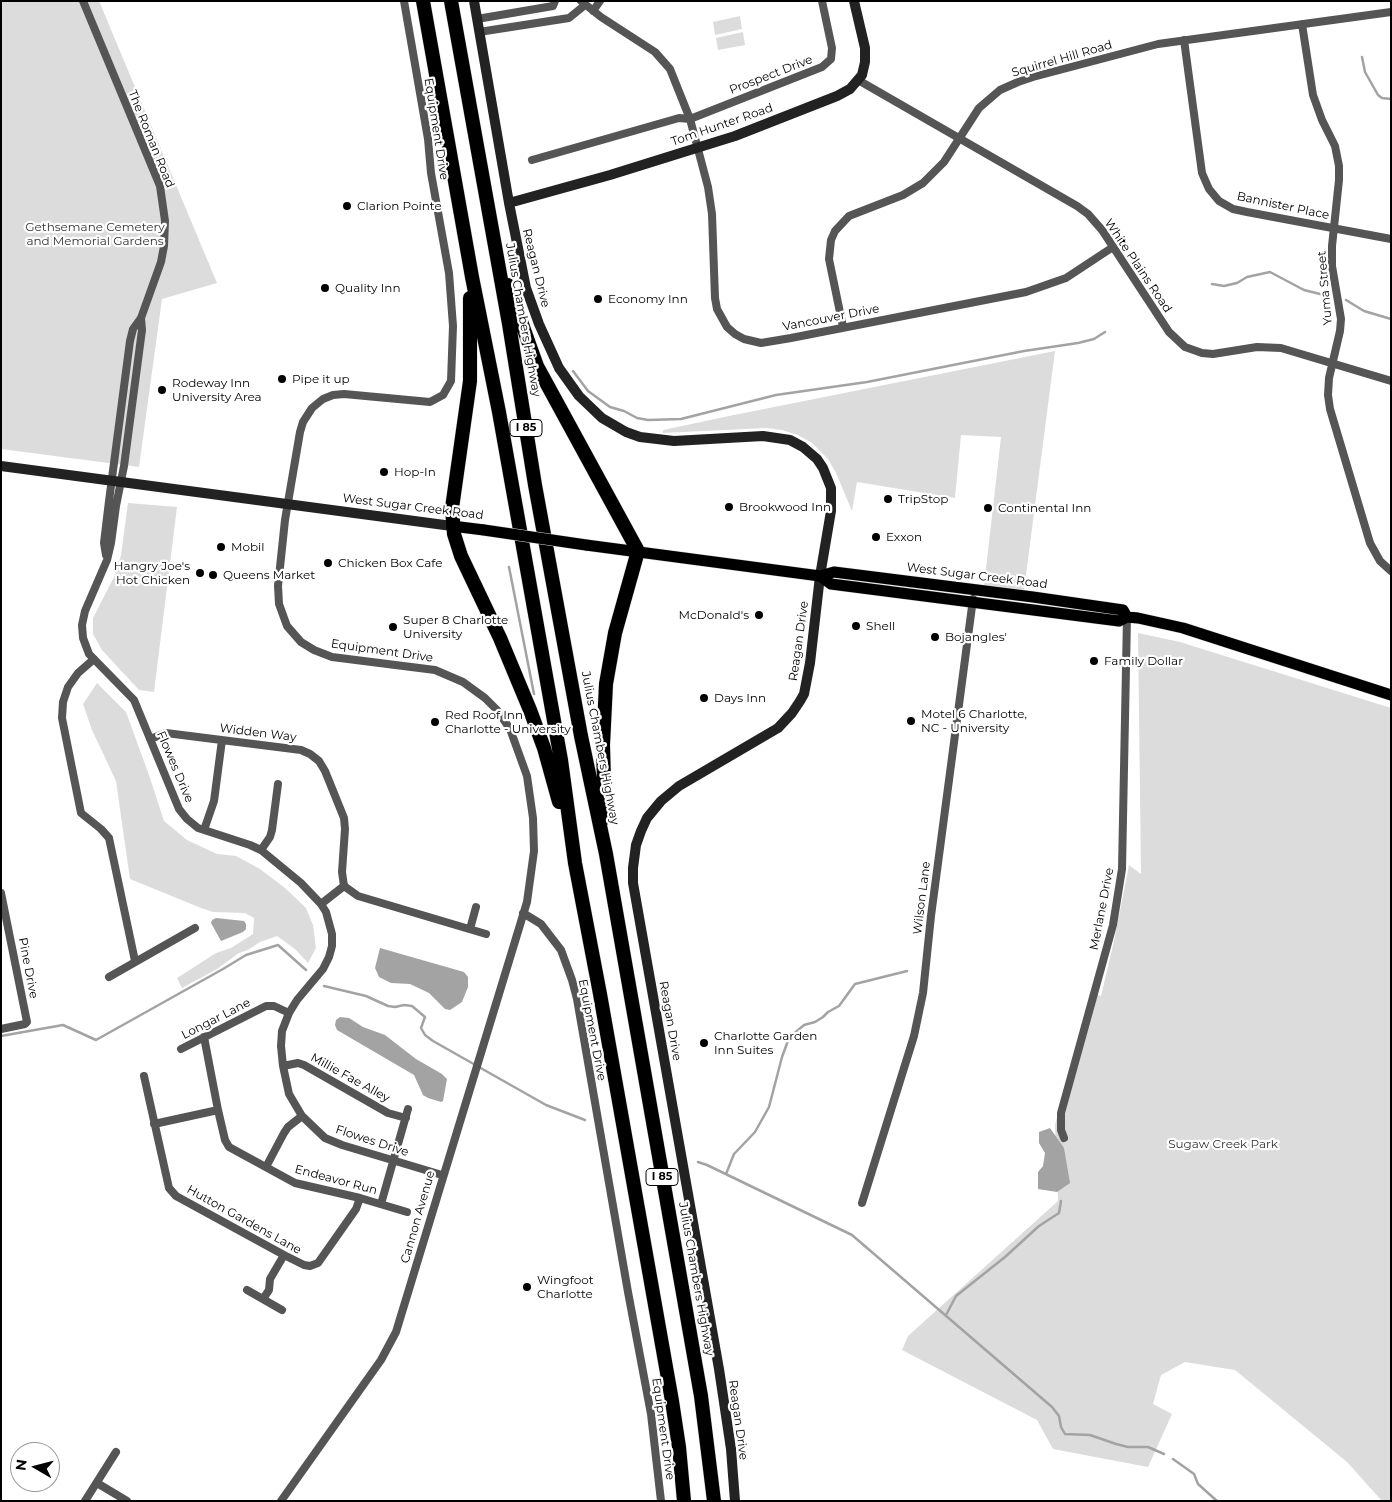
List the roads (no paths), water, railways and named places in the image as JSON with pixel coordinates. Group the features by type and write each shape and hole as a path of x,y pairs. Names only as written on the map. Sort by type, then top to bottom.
{"highway":[{"name":"I 85","path":"423,1 561,760 575,863 672,1401 684,1501"},
{"name":"Julius Chambers Highway","path":"451,1 536,485 582,736 606,854 701,1396 714,1501"},
{"path":"497,256 537,366 638,551 615,633 606,684 603,745 606,854"},
{"path":"470,266 470,382 452,508 452,526 461,556 500,638 541,740 575,863"}],"main road":[{"name":"West Sugar Creek Road","path":"452,526 820,576 831,584 973,596 1119,621 1127,617 1183,628 1391,695"}],"street":[{"name":"The Roman Road","path":"83,1 154,171 164,203 166,230 160,262 141,318 142,330 116,481"},
{"name":"Equipment Drive","path":"404,1 449,273 453,326 451,381 443,395 430,402 348,394 333,395 316,404 303,422 300,432 285,520 278,592 279,604 284,620 294,636 314,650 332,657 428,669 449,675 463,682 485,698 510,729 527,776 534,818 534,851 523,913 541,924 561,950 577,999 628,1292 652,1414 661,1501"},
{"name":"Reagan Drive","path":"474,1 509,203 525,283 539,324 559,368 579,396 609,423 640,437 674,441 763,436 777,437 799,444 817,459 828,478 832,497 827,544 820,576 810,662 804,694 796,708 778,728 679,786 661,801 647,818 641,831 636,846 633,868 637,902 719,1369 731,1449 735,1501"},
{"path":"477,19 554,6 555,1"},
{"path":"593,11 600,1"},
{"name":"Prospect Drive","path":"532,160 679,118 690,119 822,67 831,59 832,48 822,1"},
{"path":"854,1 865,48 865,66 858,80"},
{"path":"480,32 569,18 583,3 655,52 670,68 699,148"},
{"name":"Squirrel Hill Road","path":"843,327 829,259 830,245 835,231 850,216 904,195 923,183 944,162 974,114 1000,90 1018,82 1158,44 1391,12"},
{"name":"Yuma Street","path":"1302,24 1313,95 1334,146 1339,166 1332,266 1341,319 1329,378 1328,395 1330,409 1370,543 1380,561 1391,571"},
{"name":"Bannister Place","path":"1184,40 1202,173 1212,193 1219,201 1234,208 1391,239"},
{"name":"White Plains Road","path":"858,80 1077,206 1098,225 1169,332 1185,347 1202,353 1213,354 1257,347 1275,347 1391,381"},
{"name":"Tom Hunter Road","path":"509,203 610,175 735,136 837,96 850,88 858,80"},
{"name":"Vancouver Drive","path":"699,148 710,196 715,298 719,314 727,327 744,339 761,343 1026,292 1066,278 1113,247"},
{"name":"West Sugar Creek Road","path":"1,466 452,526"},
{"name":"Flowes Drive","path":"116,481 112,542 107,560 85,611 82,625 83,638 89,654 134,700 179,809 187,819 198,828 250,844 261,850 301,883 326,912 332,934 329,957 323,969 297,1000 282,1032 283,1066 289,1094 302,1116 325,1138 442,1176"},
{"name":"Wilson Lane","path":"862,1203 911,1044 923,994 931,916 973,596"},
{"name":"Merlane Drive","path":"1064,1138 1061,1130 1062,1112 1113,925 1121,878 1127,617"},
{"path":"94,659 78,673 68,687 63,702 62,718 81,813 109,838 135,961"},
{"name":"Widden Way","path":"150,739 166,733 301,750 310,754 319,761 325,770 344,818 342,872 344,886"},
{"path":"204,830 214,801 222,740"},
{"path":"261,850 270,837 272,830 278,784"},
{"path":"321,904 344,886 358,896 486,934"},
{"name":"Pine Drive","path":"1,893 27,1022 1,1029"},
{"path":"470,929 476,907"},
{"name":"Cannon Avenue","path":"281,1501 390,1346 400,1320 523,913"},
{"path":"109,977 195,928"},
{"name":"Longar Lane","path":"181,1050 266,1006 274,1006 289,1014"},
{"name":"Endeavor Run","path":"204,1037 218,1110 225,1140 229,1147 295,1183 360,1198 406,1212"},
{"name":"Millie Fae Alley","path":"283,1066 298,1063 304,1065 388,1112 406,1118"},
{"name":"Hutton Gardens Lane","path":"144,1076 168,1188 172,1192 304,1266 310,1266 318,1262 356,1209 360,1198"},
{"path":"381,1204 408,1109"},
{"path":"154,1124 218,1110"},
{"path":"266,1167 284,1132 302,1116"},
{"path":"263,1299 268,1290 270,1279 284,1255"},
{"path":"247,1290 282,1310"},
{"path":"85,1501 116,1452"},
{"path":"97,1483 127,1501"}],"waterway":[{"path":"1362,57 1365,72 1378,95 1382,98 1391,99"},
{"path":"1212,284 1224,286 1237,283 1247,277 1270,272 1304,290 1328,296"},
{"path":"1346,300 1364,311 1391,319"},
{"path":"573,371 588,391 610,407 624,411 637,418 648,420 681,419 776,395 867,382 1024,351 1078,343 1094,339 1105,332"},
{"path":"509,567 534,694"},
{"path":"1,1036 63,1025 96,1040 246,955 278,945 306,970"},
{"path":"726,1174 734,1154 755,1132 769,1107 789,1038 804,1025 815,1022 839,1006 855,984 907,971"},
{"path":"324,986 366,996 388,1006 412,1006 425,1017 421,1028 425,1035 433,1041 546,1105 585,1120"},
{"path":"698,1162 852,1235 1052,1407 1059,1416 1061,1427 1065,1434 1090,1435 1128,1447 1148,1447 1164,1454"},
{"path":"946,1315 956,1296 1005,1257 1039,1226 1059,1213 1061,1201"},
{"path":"1173,1459 1194,1474 1198,1484 1217,1501"}],"place":[{"name":"Clarion Pointe","path":"347,206"},
{"name":"Quality Inn","path":"325,288"},
{"name":"Economy Inn","path":"598,299"},
{"name":"Pipe it up","path":"282,379"},
{"name":"Rodeway Inn University Area","path":"162,390"},
{"name":"Hop-In","path":"384,472"},
{"name":"TripStop","path":"888,499"},
{"name":"Brookwood Inn","path":"729,507"},
{"name":"Continental Inn","path":"988,508"},
{"name":"Exxon","path":"876,537"},
{"name":"Mobil","path":"221,547"},
{"name":"Chicken Box Cafe","path":"328,563"},
{"name":"Hangry Joe's Hot Chicken","path":"200,573"},
{"name":"Queens Market","path":"213,575"},
{"name":"McDonald's","path":"759,615"},
{"name":"Shell","path":"856,626"},
{"name":"Super 8 Charlotte University","path":"393,627"},
{"name":"Bojangles'","path":"935,637"},
{"name":"Family Dollar","path":"1094,661"},
{"name":"Days Inn","path":"704,698"},
{"name":"Motel 6 Charlotte, NC - University","path":"911,721"},
{"name":"Red Roof Inn Charlotte - University","path":"435,722"},
{"name":"Charlotte Garden Inn Suites","path":"704,1043"},
{"name":"Wingfoot Charlotte","path":"527,1287"}],"park label":[{"name":"Gethsemane Cemetery and Memorial Gardens","path":"95,234"},
{"name":"Sugaw Creek Park","path":"1223,1144"}]}
